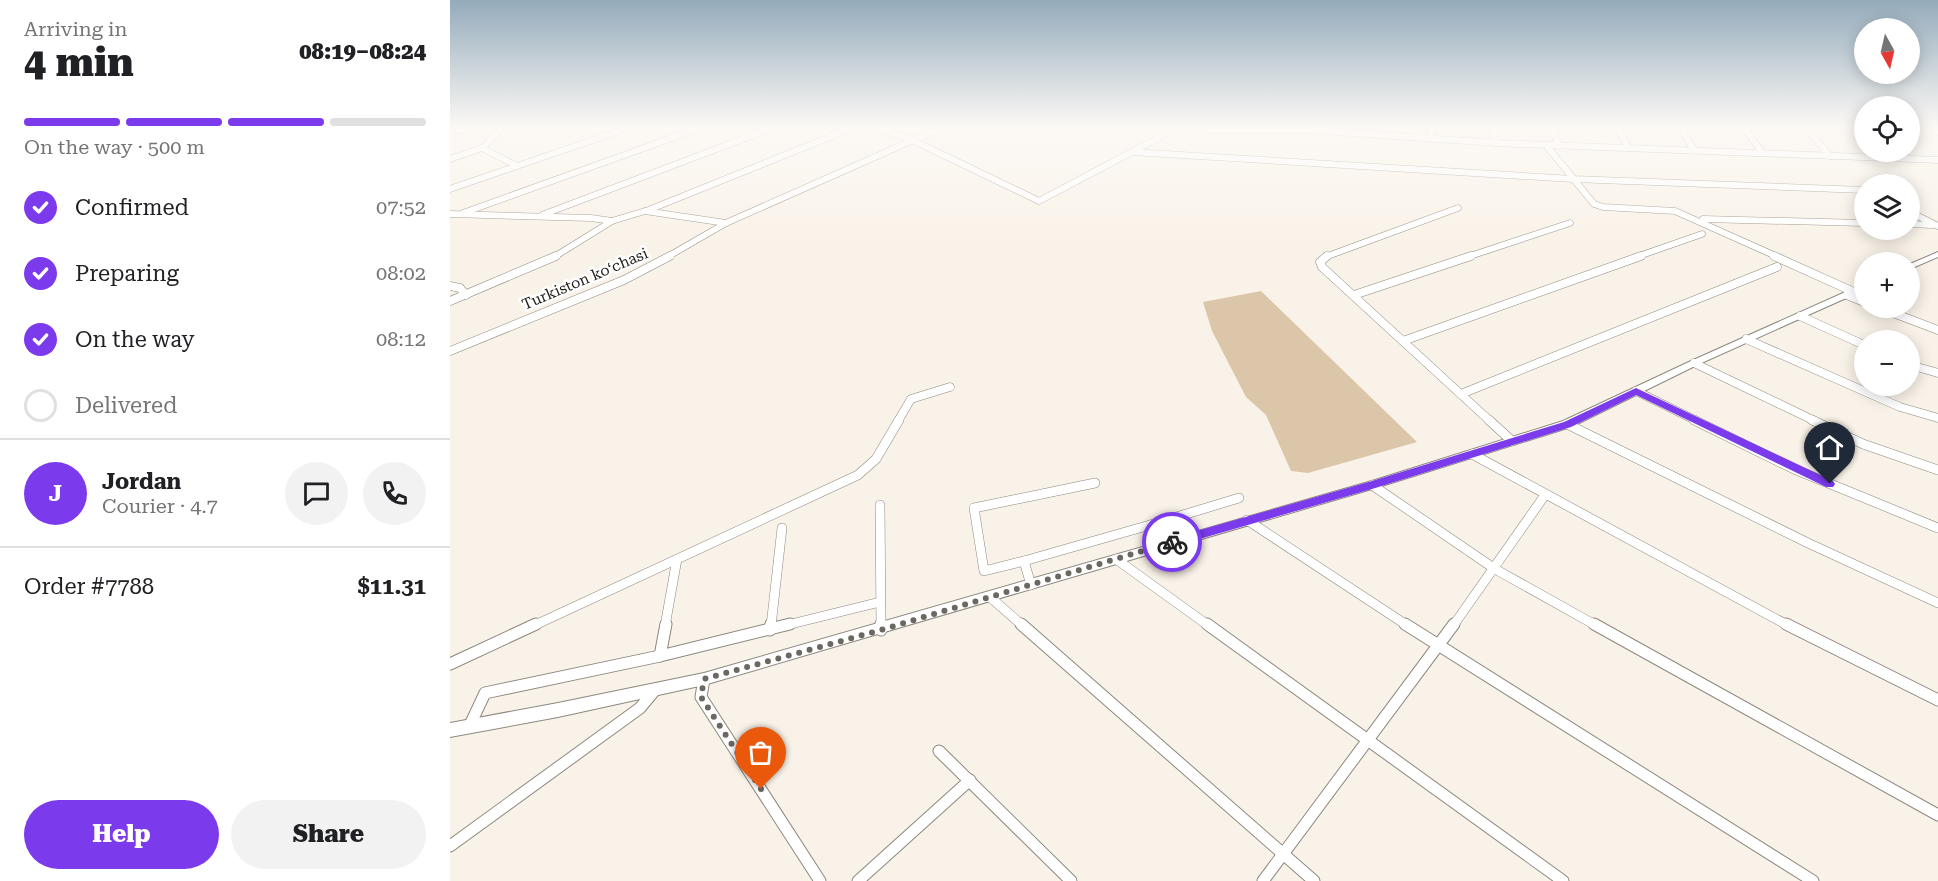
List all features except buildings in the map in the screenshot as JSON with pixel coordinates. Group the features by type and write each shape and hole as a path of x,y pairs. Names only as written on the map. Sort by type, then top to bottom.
{"street":[{"path":"450,189 514,167"},
{"path":"454,214 588,167"},
{"path":"537,217 669,167"},
{"path":"450,301 553,258 612,221 645,211 754,167"},
{"name":"Turkiston koʻchasi","path":"453,349 624,280 698,241 726,223 851,167"},
{"path":"968,167 1039,201 1103,167"},
{"path":"1379,167 1573,179 1854,190"},
{"path":"1564,167 1589,200 1603,207 1675,211 1698,219 1854,291"},
{"path":"1458,208 1327,256 1320,262 1322,267 1512,441"},
{"path":"645,211 726,223"},
{"path":"454,214 612,221"},
{"path":"1920,217 1937,225"},
{"path":"1698,219 1854,223"},
{"path":"1354,295 1570,223"},
{"path":"1920,224 1937,225"},
{"path":"1403,340 1702,234"},
{"path":"1920,262 1938,254"},
{"path":"1461,394 1777,267"},
{"path":"450,286 460,288 466,295"},
{"path":"450,730 704,679 881,630 1472,454 1567,424 1694,363 1854,291"},
{"path":"1800,316 1854,340"},
{"path":"1906,318 1938,330"},
{"path":"1746,339 1900,406 1938,418"},
{"path":"450,340 453,349"},
{"path":"1694,363 1863,444 1938,470"},
{"path":"1920,367 1938,373"},
{"path":"450,664 858,475 876,459 911,399 950,387"},
{"path":"1636,391 1794,469 1938,528"},
{"path":"1567,424 1808,543 1938,603"},
{"path":"1472,454 1772,617 1938,700"},
{"path":"1095,483 974,508 984,571 1239,498"},
{"path":"1372,485 1495,569 1938,815"},
{"path":"1263,881 1495,569 1545,495"},
{"path":"880,505 881,630"},
{"path":"1247,520 1437,645 1814,881"},
{"path":"1150,525 1160,546"},
{"path":"770,630 782,528"},
{"path":"660,657 677,559"},
{"path":"1116,559 1563,881"},
{"path":"1024,561 1031,585"},
{"path":"990,597 1314,881"},
{"path":"469,727 485,693 660,657 880,602"},
{"path":"704,679 701,697 820,881"},
{"path":"450,846 640,708 655,690"},
{"path":"939,751 1071,881"},
{"path":"858,881 970,780"}],"shaded area":[{"path":"1261,291 1417,442 1308,473 1291,471 1266,415 1246,397 1212,331 1203,302"}],"way so far":[{"path":"761,789 701,697 704,679 881,630 1172,542"}],"route":[{"path":"1172,542 1372,485 1567,424 1636,391 1794,469 1830,484"}]}
